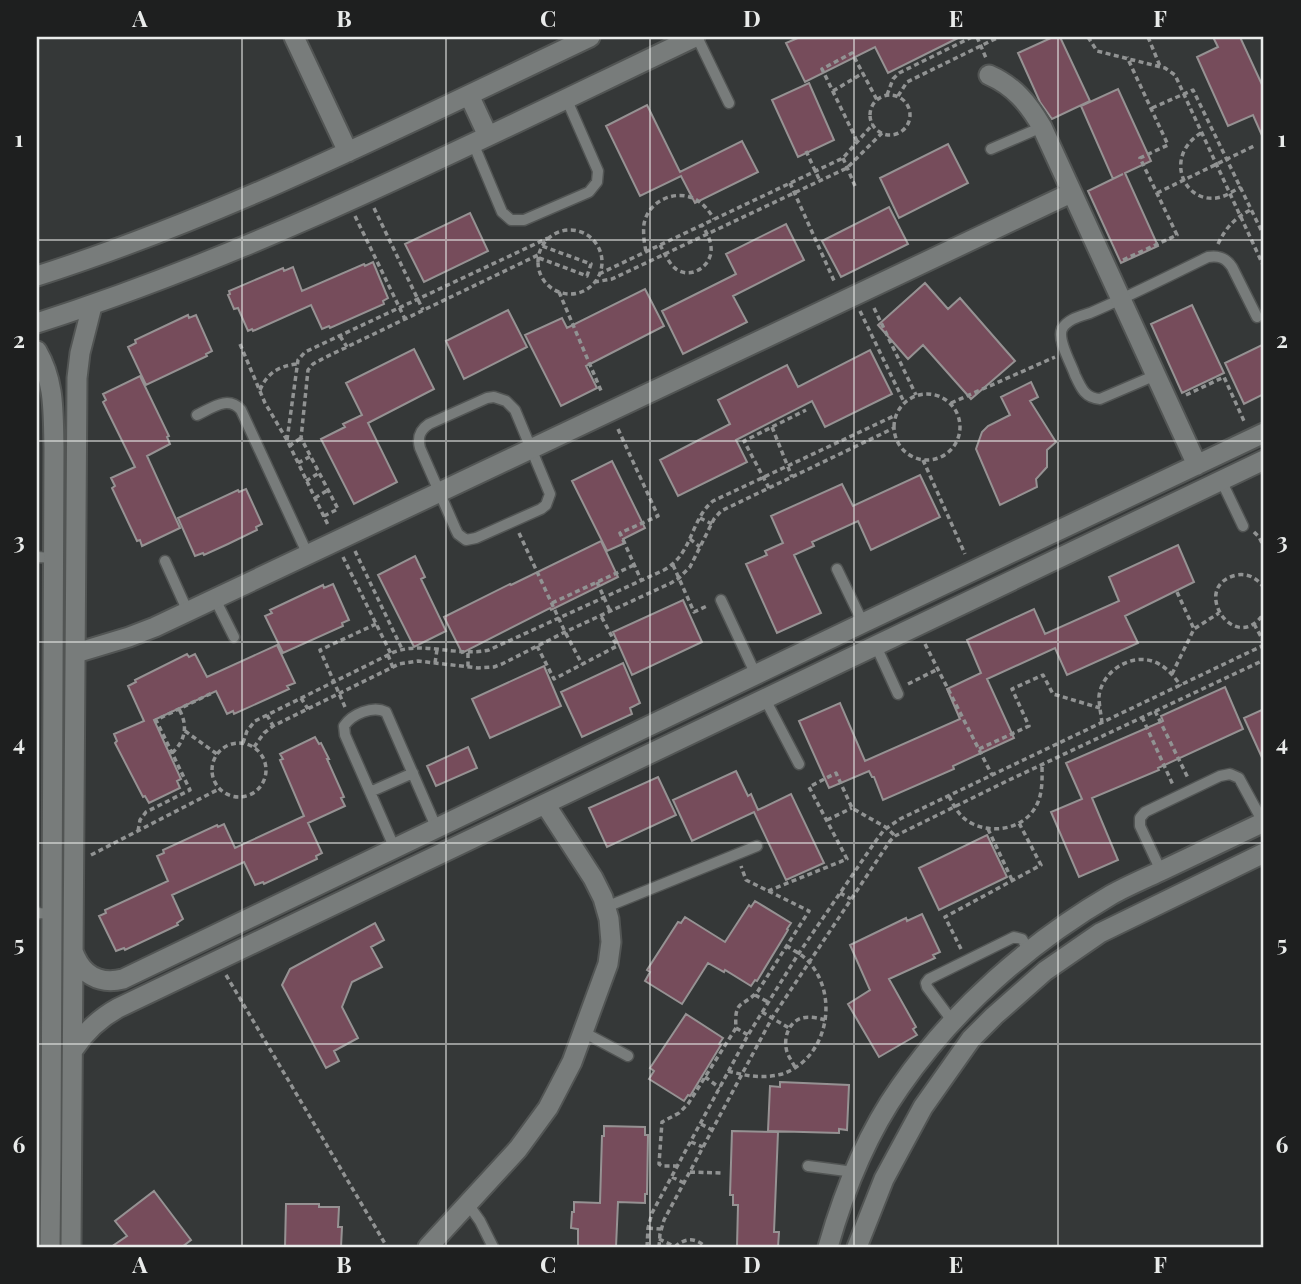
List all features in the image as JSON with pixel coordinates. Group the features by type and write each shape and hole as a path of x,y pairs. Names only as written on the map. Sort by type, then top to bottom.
{"street":[{"path":"294,37 348,152"},
{"path":"37,276 78,263 203,214 348,152 590,37"},
{"path":"37,323 92,306 219,257 348,202 696,37"},
{"path":"989,75 1007,83 1032,110 1197,465"},
{"path":"469,94 480,139"},
{"path":"76,653 129,637 188,612 1071,193"},
{"path":"71,1247 78,378 80,354 92,306"},
{"path":"37,351 52,389 54,447 45,558 49,859 45,914 48,1109 44,1155 50,1247"},
{"path":"73,951 76,961 90,975 107,981 123,979 863,622 1258,436"},
{"path":"54,447 78,449"},
{"path":"73,1050 88,1030 107,1014 1264,460"},
{"path":"428,1247 518,1149 548,1108 572,1062 608,964 611,942 606,907 593,878 545,804"},
{"path":"828,1247 854,1172 899,1088 953,1021 982,992 1029,951 1078,915 1113,894 1264,822"},
{"path":"1226,840 1238,865"},
{"path":"857,1247 875,1199 902,1142 971,1039 1045,971 1091,939 1264,853"},
{"path":"161,962 170,984"}],"lane":[{"path":"696,37 729,103"},
{"path":"480,139 502,212 512,220 524,220 589,192 597,182 598,171 566,99"},
{"path":"991,149 1041,127"},
{"path":"1156,375 1100,399 1093,399 1083,391 1066,352 1060,335 1065,324 1215,256 1228,261 1257,317"},
{"path":"487,398 506,401 516,410 549,489 548,500 541,509 466,540 458,534 439,493 418,442 421,431 429,424 487,398"},
{"path":"197,415 227,402 233,403 241,410 308,555"},
{"path":"1221,480 1243,526"},
{"path":"165,561 188,612"},
{"path":"837,569 863,622"},
{"path":"215,599 234,637"},
{"path":"721,600 756,675"},
{"path":"876,646 897,692"},
{"path":"765,699 799,764"},
{"path":"395,849 344,730 350,719 374,709 386,712 437,829"},
{"path":"370,792 413,773"},
{"path":"1161,871 1140,826 1139,818 1145,812 1220,776 1230,774 1242,782 1264,822"},
{"path":"606,907 757,845"},
{"path":"953,1021 927,988 929,979 1014,937 1022,939 1029,951"},
{"path":"583,1032 628,1056"},
{"path":"808,1166 854,1172"},
{"path":"468,1204 494,1247"}],"path":[{"path":"887,95 896,76 972,37"},
{"path":"898,96 907,82 999,37"},
{"path":"1088,37 1097,51 1160,66 1171,70 1175,75 1264,267"},
{"path":"1148,37 1160,66"},
{"path":"858,141 822,69 852,53 877,100"},
{"path":"939,53 944,64"},
{"path":"1106,269 1177,235 1140,158 1168,145 1127,57"},
{"path":"916,65 921,75"},
{"path":"833,91 863,73"},
{"path":"1151,108 1193,90 1264,236"},
{"path":"887,95 898,96 904,100 910,112 907,126 896,134 882,133 873,124 871,111 877,100 887,95"},
{"path":"599,274 843,158 873,124"},
{"path":"1210,124 1192,139 1182,152 1180,170 1183,180 1195,193 1204,197 1222,197 1241,187"},
{"path":"594,282 612,279 847,169 882,133"},
{"path":"1157,193 1254,145"},
{"path":"806,151 820,181"},
{"path":"843,158 855,186"},
{"path":"790,183 854,296 916,395"},
{"path":"367,193 423,310"},
{"path":"646,251 644,225 652,208 659,201 676,195 692,198 705,206 714,219"},
{"path":"348,202 405,319"},
{"path":"1215,256 1223,233 1230,223 1252,209"},
{"path":"660,245 674,268 680,271 699,270 711,254 708,235 702,225"},
{"path":"287,440 298,363 305,352 565,229 584,232 598,246 602,265 594,282 587,289 569,294 559,292 544,282 538,257 548,238"},
{"path":"680,235 687,245"},
{"path":"324,516 338,509 302,438 308,370 313,364 346,347 538,257 587,276 591,264 542,246"},
{"path":"516,253 521,264"},
{"path":"491,265 496,275"},
{"path":"559,292 658,516 620,533 641,580"},
{"path":"854,296 905,402"},
{"path":"340,336 346,347"},
{"path":"240,344 260,392 324,516 342,539 402,649"},
{"path":"951,403 1066,352"},
{"path":"260,392 265,379 275,370 298,363"},
{"path":"1168,403 1224,377 1258,436"},
{"path":"296,378 307,379"},
{"path":"934,394 943,397 957,410 961,428 959,437 949,453 941,457 923,460 906,453 900,446 894,428 897,415 905,402 916,395 934,394"},
{"path":"769,488 744,441 806,410"},
{"path":"243,743 251,725 267,715 389,654 412,648 468,653 489,650 673,565 681,557 700,517 713,501 897,415"},
{"path":"772,427 792,477"},
{"path":"254,747 273,726 393,667 409,662 494,667 671,583 690,567 721,511 894,428"},
{"path":"289,446 302,438"},
{"path":"298,463 311,456"},
{"path":"923,460 973,571"},
{"path":"306,481 320,473"},
{"path":"315,498 328,490"},
{"path":"700,517 712,524"},
{"path":"513,521 582,664"},
{"path":"342,539 393,667"},
{"path":"690,539 700,547"},
{"path":"552,603 634,565"},
{"path":"673,565 694,612 721,600"},
{"path":"1264,588 1258,580 1250,576 1233,576 1220,586 1216,602 1219,613 1229,623 1237,626 1254,624 1264,613"},
{"path":"597,582 610,611"},
{"path":"1177,592 1194,629"},
{"path":"1172,674 1194,629 1219,613"},
{"path":"537,646 554,679 617,646 601,615"},
{"path":"350,719 320,650 376,624"},
{"path":"648,1247 648,1228 652,1213 748,1035 839,893 887,828 900,819 1264,645 1254,624"},
{"path":"916,626 992,775"},
{"path":"435,663 437,650"},
{"path":"468,653 468,667"},
{"path":"1102,723 1102,686 1122,664 1142,659 1153,661 1172,674 1181,686"},
{"path":"659,1247 664,1220 772,1018 895,836 1007,780 1262,661 1264,667"},
{"path":"897,692 938,669"},
{"path":"979,749 1029,726 1012,689 1043,675 1053,694 1100,708"},
{"path":"138,831 140,820 146,812 190,790 156,720 212,693"},
{"path":"301,698 308,709"},
{"path":"172,752 181,743 185,731 179,709"},
{"path":"1155,711 1193,789"},
{"path":"267,715 273,726"},
{"path":"1142,717 1178,796"},
{"path":"185,731 217,754"},
{"path":"235,743 254,747 265,760 266,777 257,791 242,797 226,794 219,789 213,776 212,768 217,754 235,743"},
{"path":"949,796 954,807 966,820 988,829 1002,829 1019,823 1032,812 1041,790 1042,764"},
{"path":"1002,771 1007,780"},
{"path":"768,891 847,859 809,786 836,773 852,808 887,828 895,836"},
{"path":"74,864 219,789"},
{"path":"827,820 852,808"},
{"path":"966,960 944,917 1041,866 1019,823"},
{"path":"988,829 1012,880"},
{"path":"678,1166 659,1164 662,1122 684,1109 736,1028 735,1015 738,1008 742,1002 755,995 809,911 746,880 736,854"},
{"path":"839,893 851,900"},
{"path":"729,1072 755,1077 782,1073 807,1060 820,1039 825,1020 824,991 809,962 787,946"},
{"path":"218,961 387,1247"},
{"path":"755,995 768,1002"},
{"path":"762,1012 789,1028"},
{"path":"795,1068 786,1051 789,1028 802,1018 825,1020"},
{"path":"736,1028 748,1035"},
{"path":"705,1077 720,1088"},
{"path":"701,1124 712,1130"},
{"path":"691,1142 703,1147"},
{"path":"690,1172 723,1173"},
{"path":"671,1177 684,1183"},
{"path":"648,1228 661,1229"},
{"path":"659,1239 675,1247 681,1242 695,1240 705,1247"}],"building":[{"path":"800,37 960,37 888,73 875,47 805,82 786,43"},
{"path":"1053,37 1060,37 1090,101 1052,119 1040,102 1018,53"},
{"path":"1213,37 1240,37 1264,89 1264,140 1253,115 1228,126 1197,57 1218,47"},
{"path":"809,83 834,140 798,157 772,100"},
{"path":"1118,89 1151,161 1125,173 1158,246 1121,263 1088,191 1113,179 1081,106"},
{"path":"647,105 680,172 742,141 758,172 695,203 681,176 640,196 606,126"},
{"path":"948,144 968,183 899,218 880,178"},
{"path":"889,207 908,244 841,277 822,241"},
{"path":"470,213 488,251 424,282 405,244"},
{"path":"786,224 804,260 733,296 747,322 683,354 662,311 736,274 726,254"},
{"path":"373,262 388,298 383,301 384,304 330,328 329,326 322,329 311,305 248,331 238,308 234,309 228,295 229,291 283,268 284,271 293,267 302,291"},
{"path":"925,283 948,309 960,298 1015,361 971,399 923,345 908,359 878,325"},
{"path":"645,289 664,326 586,366 597,388 561,406 525,335 562,318 567,328"},
{"path":"1192,305 1224,373 1182,393 1151,324"},
{"path":"508,310 527,347 464,379 446,341"},
{"path":"188,315 189,318 196,315 212,351 206,354 207,356 146,385 128,347 136,343 135,340"},
{"path":"1264,344 1264,394 1244,404 1225,363"},
{"path":"414,349 434,389 368,423 397,482 354,504 321,439 362,415 346,383"},
{"path":"870,350 892,394 825,427 812,401 736,440 747,462 678,496 660,460 730,424 718,400 787,365 798,387"},
{"path":"140,376 169,436 167,437 170,444 147,456 180,528 142,546 140,540 137,541 112,488 115,486 111,478 135,467 103,402 106,400 103,394"},
{"path":"1031,382 1038,397 1030,401 1056,442 1047,450 1047,467 1036,479 1037,487 1000,505 976,449 982,432 988,426 1010,415 1001,397"},
{"path":"612,461 645,528 623,539 625,543 607,551 572,481"},
{"path":"920,475 940,517 871,550 858,521 812,542 814,546 794,555 821,613 777,633 746,564 767,555 765,551 783,543 771,516 842,484 853,506"},
{"path":"246,489 262,524 256,527 257,530 228,544 204,555 195,556 178,518 238,490 239,492"},
{"path":"601,541 618,577 462,653 444,617"},
{"path":"1178,545 1194,582 1125,616 1138,643 1067,675 1055,648 987,679 1014,738 953,766 954,769 883,800 869,771 829,788 799,721 840,703 865,761 960,719 947,689 981,673 967,640 1034,609 1045,634 1119,601 1109,577"},
{"path":"415,556 425,577 421,579 446,631 414,647 378,575"},
{"path":"333,584 349,620 342,623 343,626 283,653 265,616 272,613 270,610 323,585 324,588"},
{"path":"683,600 702,642 632,675 613,632"},
{"path":"277,645 295,683 287,686 289,689 234,714 233,711 227,714 216,691 154,720 181,779 177,781 180,788 149,803 145,796 143,797 115,743 117,741 114,734 144,721 128,686 187,654 189,657 195,654 207,677"},
{"path":"623,663 640,703 630,708 632,714 582,737 561,692"},
{"path":"544,666 561,706 490,738 472,699"},
{"path":"1225,687 1243,729 1158,768 1159,770 1092,798 1118,860 1079,877 1051,812 1082,799 1066,763 1163,721 1161,716"},
{"path":"1264,709 1264,762 1244,718"},
{"path":"315,737 329,759 345,806 308,823 322,853 316,856 317,859 264,884 255,885 244,862 172,895 183,919 178,925 125,950 116,951 99,916 106,913 105,910 168,881 157,856 164,853 163,850 224,824 235,848 304,816 280,760 283,759 280,754"},
{"path":"468,747 477,768 436,786 427,766"},
{"path":"736,771 758,810 791,794 824,863 786,880 754,812 692,841 673,800"},
{"path":"658,777 676,815 607,847 589,808"},
{"path":"987,835 1007,877 939,910 919,868"},
{"path":"755,901 791,923 757,981 751,986 708,963 682,1004 645,981 650,972 647,970 678,922 681,923 685,917 725,942 749,905 751,907"},
{"path":"922,914 940,952 933,955 935,958 889,979 916,1027 913,1029 917,1035 879,1057 848,1004 870,990 850,945 906,918 907,921"},
{"path":"375,923 384,940 371,947 382,967 352,982 342,1007 358,1038 334,1051 339,1061 326,1068 282,985 290,969"},
{"path":"686,1014 723,1038 690,1096 684,1101 649,1079 654,1071 650,1068"},
{"path":"780,1082 849,1085 847,1130 839,1129 839,1133 768,1131 770,1086 780,1087"},
{"path":"604,1126 645,1127 645,1135 648,1135 647,1194 645,1203 618,1202 616,1247 578,1247 578,1229 571,1228 574,1202 600,1203"},
{"path":"732,1131 778,1132 774,1232 779,1232 778,1247 737,1247 738,1205 733,1205 733,1195 730,1195"},
{"path":"154,1191 191,1240 182,1247 111,1247 127,1236 115,1221"},
{"path":"286,1204 339,1207 341,1247 285,1247"}]}
